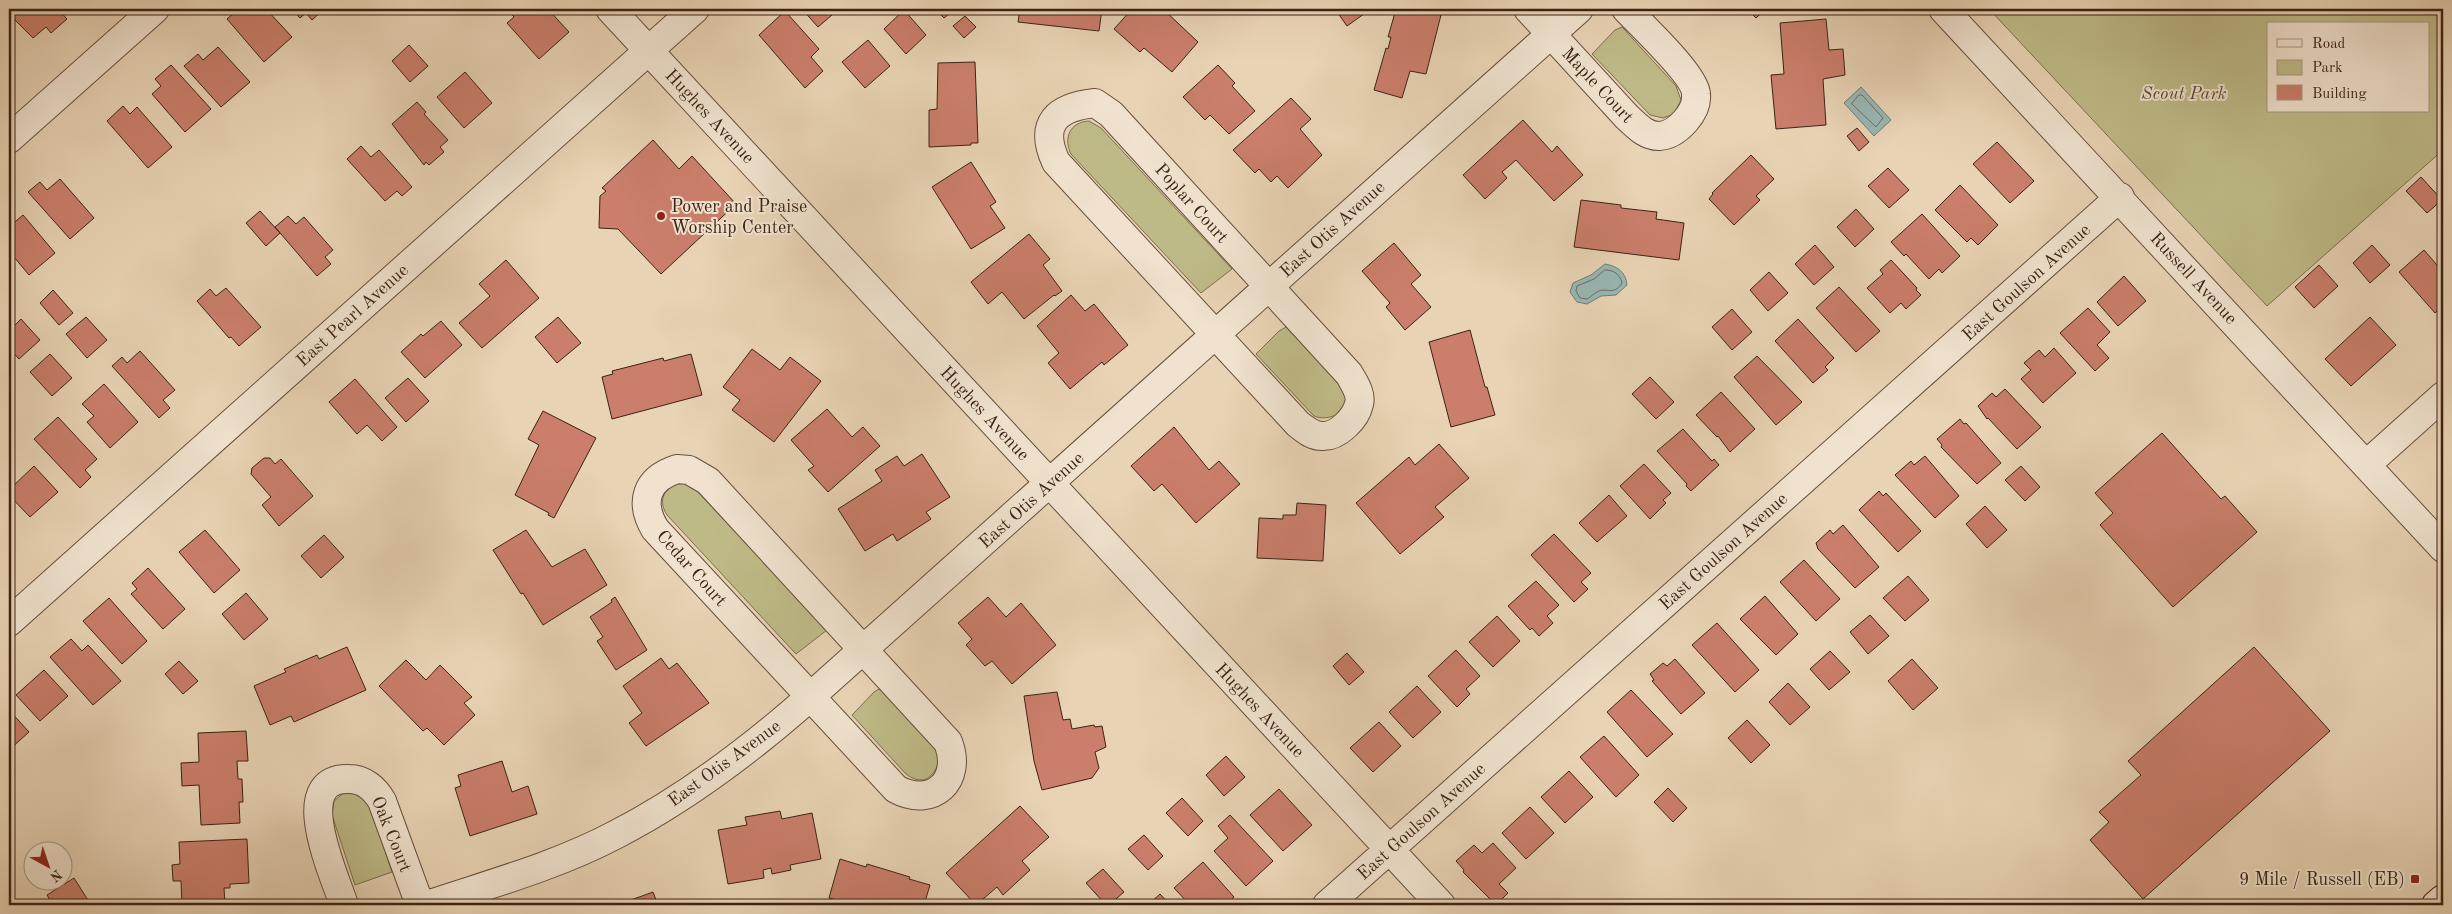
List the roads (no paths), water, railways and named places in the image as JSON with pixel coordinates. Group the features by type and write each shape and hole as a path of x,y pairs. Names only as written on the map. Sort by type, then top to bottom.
{"street":[{"path":"9,139 155,9"},
{"name":"Hughes Avenue","path":"610,9 1441,905"},
{"name":"East Pearl Avenue","path":"9,622 695,9"},
{"name":"Maple Court","path":"1528,9 1632,122 1642,131 1659,136 1677,129 1691,114 1697,94 1691,79 1626,9"},
{"name":"East Otis Avenue","path":"427,905 468,899 615,835 703,782 753,745 864,649 1579,9"},
{"name":"Russell Avenue","path":"1944,9 2443,548"},
{"name":"Poplar Court","path":"1095,103 1111,114 1349,374 1358,389 1360,402 1353,416 1340,430 1324,436 1308,433 1215,334 1056,162 1049,146 1049,129 1056,116 1076,105 1095,103"},
{"name":"East Goulson Avenue","path":"1326,905 2120,197"},
{"path":"2366,465 2443,396"},
{"name":"Cedar Court","path":"677,469 689,470 708,481 864,649 948,742 953,766 949,778 942,787 931,794 919,797 907,795 896,789 810,697 655,529 646,507 647,495 654,482 666,472 677,469"},
{"name":"Oak Court","path":"344,905 318,824 316,807 321,794 329,784 338,779 352,779 366,783 376,791 382,801 420,905"},
{"path":"2436,905 2443,899"}],"water":[{"path":"1861,87 1891,120 1874,136 1844,103"},
{"path":"1605,264 1620,270 1625,277 1627,285 1616,295 1601,296 1587,304 1577,302 1570,292 1573,283 1591,275"}],"place":[{"name":"Power and Praise Worship Center","path":"661,216"},
{"name":"9 Mile / Russell (EB)","path":"2415,879"}],"park label":[{"name":"Scout Park","path":"2184,93"}]}
